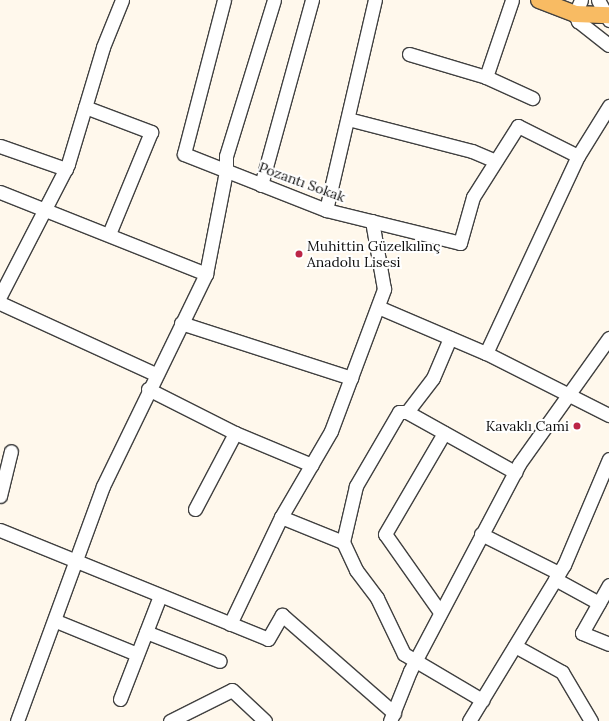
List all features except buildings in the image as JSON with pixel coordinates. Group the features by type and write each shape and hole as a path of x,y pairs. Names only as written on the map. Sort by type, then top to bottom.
{"main road":[{"path":"545,2 579,13 608,17"}],"street":[{"path":"0,296 66,169 85,107 122,0"},
{"name":"Pozantı Sokak","path":"224,0 184,154 326,210 460,243 473,197 495,161"},
{"path":"17,721 78,562 103,486 155,374 206,274 226,171 226,156 274,0"},
{"path":"261,185 312,0"},
{"path":"326,210 375,0"},
{"path":"486,77 512,0"},
{"path":"598,0 608,17"},
{"path":"579,13 609,45"},
{"path":"409,54 486,77 532,98"},
{"path":"486,353 578,156 609,106"},
{"path":"85,107 151,132 109,234"},
{"path":"348,119 472,150 495,161 518,126 578,156"},
{"path":"0,146 66,169"},
{"path":"0,192 109,234 206,274"},
{"path":"230,624 281,517 331,431 378,307 384,289 372,221"},
{"path":"0,303 155,374"},
{"path":"378,307 486,353 609,415"},
{"path":"181,323 351,378"},
{"path":"407,412 433,378 450,338"},
{"path":"0,530 268,639 282,615 392,717 415,662 440,612 515,472 609,338"},
{"path":"148,389 235,433 312,464"},
{"path":"482,700 415,662 404,654 377,598 356,570 343,542 356,486 399,412 407,412 515,472"},
{"path":"195,509 235,433"},
{"path":"440,612 386,534 444,433"},
{"path":"0,496 11,451"},
{"path":"470,721 557,576 609,459"},
{"path":"281,517 343,542"},
{"path":"481,534 604,600"},
{"path":"609,585 604,600 582,633 609,644"},
{"path":"120,699 160,596"},
{"path":"56,621 137,654"},
{"path":"146,632 220,661"},
{"path":"515,646 562,672 591,721"},
{"path":"170,721 232,690 265,721"}],"place":[{"name":"Muhittin Güzelkılınç Anadolu Lisesi","path":"299,254"},
{"name":"Kavaklı Cami","path":"577,426"}]}
